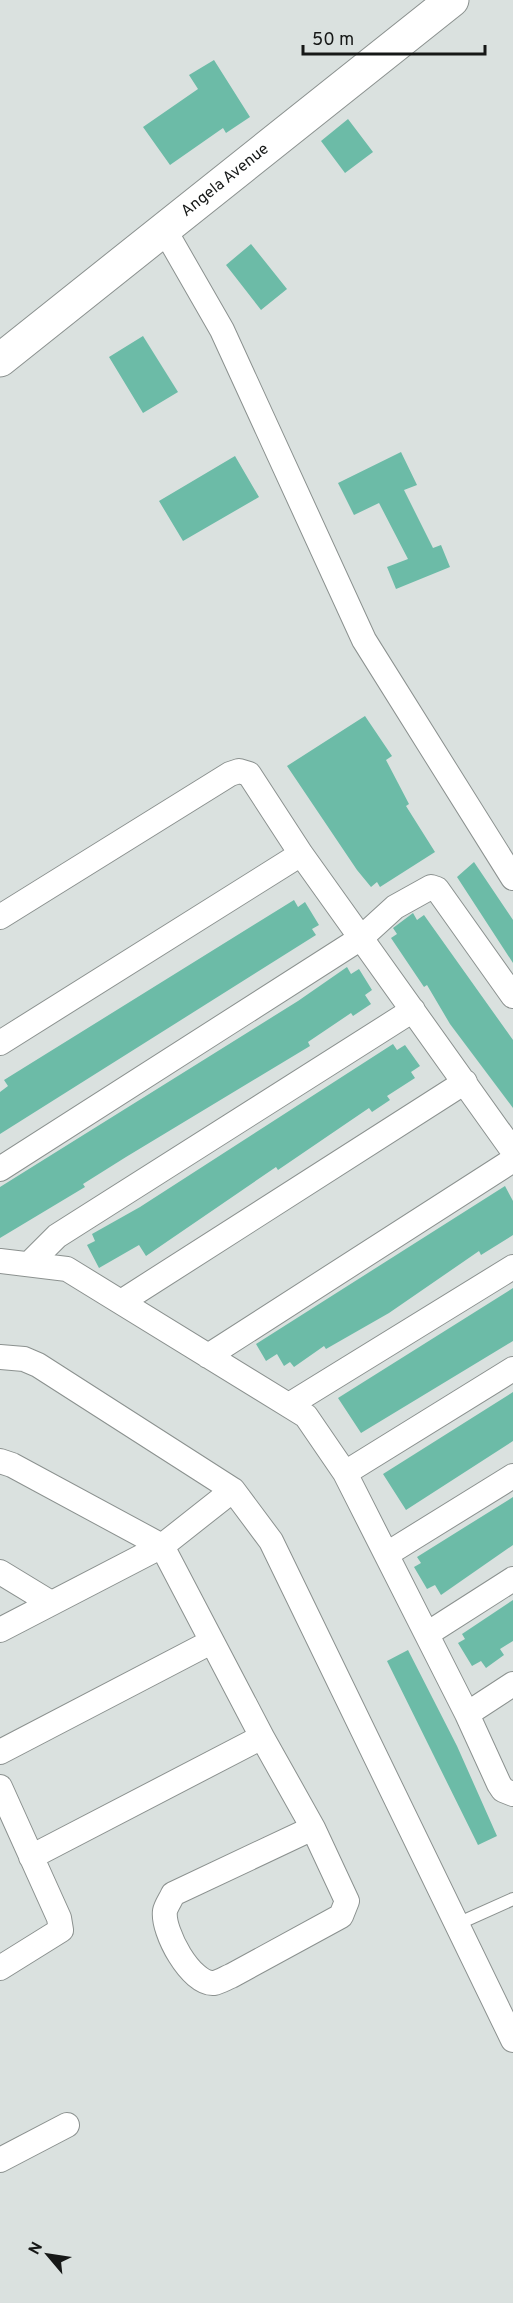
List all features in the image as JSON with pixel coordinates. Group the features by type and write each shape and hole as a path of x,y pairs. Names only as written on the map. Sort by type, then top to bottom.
{"main road":[{"name":"Angela Avenue","path":"0,360 452,0"}],"street":[{"path":"164,229 222,330 364,640 513,878"},
{"path":"0,917 230,774 239,771 249,774 301,854 513,1151"},
{"path":"0,1043 301,854"},
{"path":"0,1169 361,938 395,907 424,890 437,889 513,996"},
{"path":"29,1264 57,1236 413,1010"},
{"path":"121,1302 465,1082"},
{"path":"208,1356 513,1160"},
{"path":"0,1261 66,1269 306,1416 345,1473 467,1714 499,1784 503,1790 513,1794"},
{"path":"289,1405 513,1268"},
{"path":"0,1357 24,1359 38,1365 233,1490 271,1541 455,1925 513,2040"},
{"path":"345,1473 513,1369"},
{"path":"0,1461 12,1465 162,1546 211,1642 313,1828 347,1901 341,1916 231,1976 213,1983 197,1979 185,1964 169,1932 165,1912 173,1894 313,1828"},
{"path":"387,1554 513,1476"},
{"path":"0,1630 162,1546 233,1490"},
{"path":"0,1572 51,1603"},
{"path":"427,1634 513,1579"},
{"path":"0,1752 211,1642"},
{"path":"467,1714 513,1684"},
{"path":"31,1857 262,1737"},
{"path":"0,1787 59,1918 61,1930 0,1968"},
{"path":"0,2160 67,2125"}],"lane":[{"path":"455,1925 513,1899"}],"building":[{"path":"214,60 250,117 226,133 223,128 170,165 143,127 198,89 189,75"},
{"path":"348,119 373,152 345,173 321,141"},
{"path":"251,244 287,289 261,310 226,265"},
{"path":"143,336 178,392 143,413 109,357"},
{"path":"401,452 417,485 404,490 433,548 441,545 450,567 396,589 387,567 408,559 379,503 354,515 338,483"},
{"path":"235,456 259,497 183,541 159,501"},
{"path":"365,716 392,756 386,760 409,804 406,806 435,852 380,887 377,882 371,887 357,870 287,766"},
{"path":"474,862 513,920 513,963 457,877"},
{"path":"294,900 298,907 305,902 319,925 312,929 316,935 0,1134 0,1092 8,1086 4,1080"},
{"path":"413,913 417,920 424,915 513,1040 513,1108 450,1024 427,985 424,987 391,938 397,934 393,928"},
{"path":"347,967 351,974 359,969 372,990 365,995 371,1004 353,1016 351,1013 308,1042 310,1046 126,1157 83,1184 85,1187 0,1238 0,1187 298,1001"},
{"path":"393,1044 397,1050 405,1045 420,1066 411,1072 415,1078 387,1096 390,1100 372,1112 369,1108 278,1170 276,1167 146,1256 139,1245 99,1268 87,1245 95,1241 92,1234 140,1207"},
{"path":"505,1186 513,1201 513,1235 481,1255 479,1251 389,1313 326,1349 324,1346 294,1367 290,1362 284,1366 277,1354 266,1361 256,1344"},
{"path":"513,1288 513,1341 361,1433 338,1398"},
{"path":"513,1392 513,1441 406,1510 383,1474"},
{"path":"513,1497 513,1545 441,1595 435,1585 427,1589 414,1567 421,1563 417,1557"},
{"path":"513,1600 513,1641 500,1649 504,1655 486,1668 481,1661 472,1666 458,1643 465,1639 462,1634"},
{"path":"408,1650 457,1746 497,1836 478,1845 387,1661"}]}
